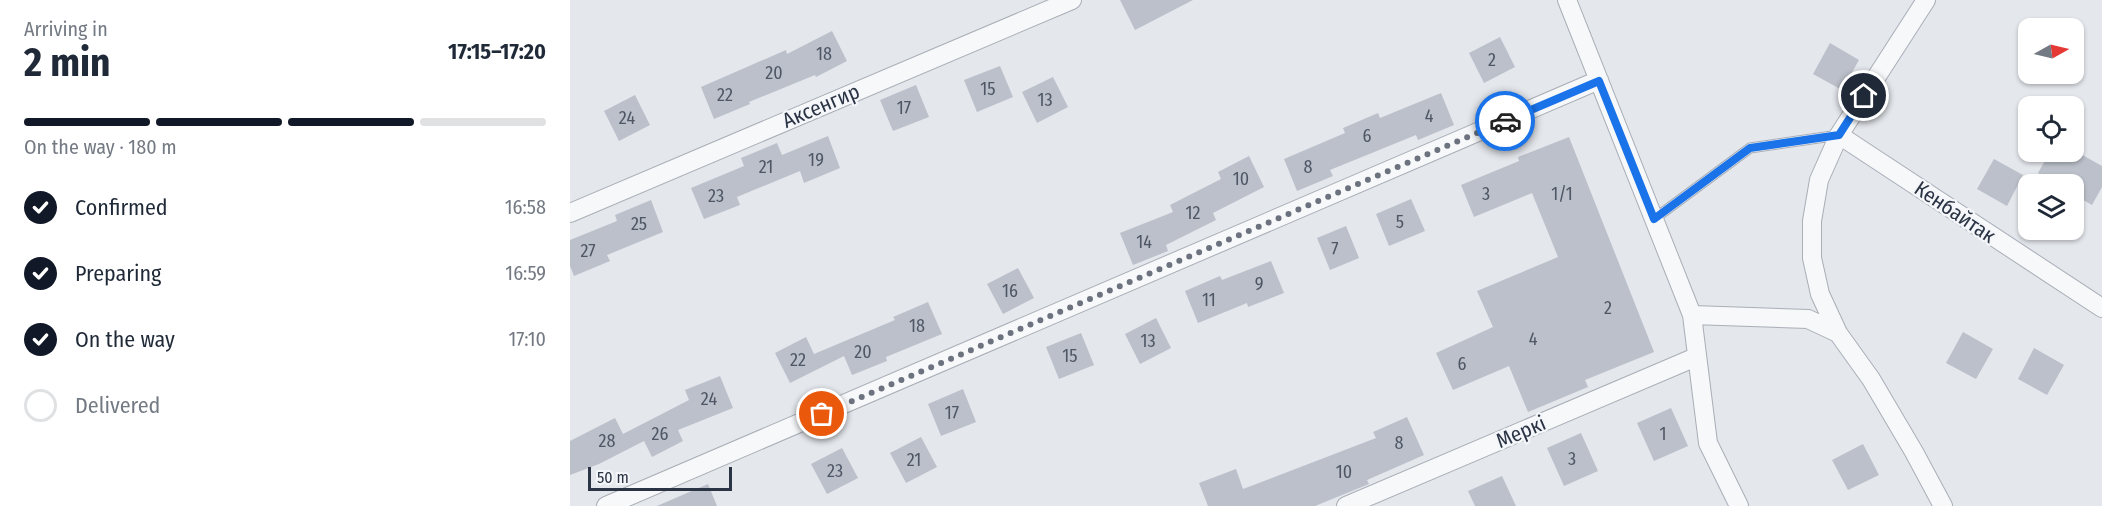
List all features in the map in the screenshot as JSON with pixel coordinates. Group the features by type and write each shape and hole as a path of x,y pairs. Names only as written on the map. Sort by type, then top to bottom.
{"street":[{"name":"Аксенгир","path":"570,213 1072,0"},
{"path":"1567,0 1692,315 1708,443 1739,506"},
{"path":"1926,0 1839,135 1819,180 1812,221 1812,258 1820,294 1838,333 1871,379 1943,506"},
{"path":"606,506 1599,81"},
{"name":"Кенбайтак","path":"1839,135 2102,308"},
{"path":"1692,315 1808,319 1838,333"},
{"name":"Меркі","path":"1346,506 1696,357"}],"lane":[{"path":"1654,219 1750,148 1839,135"}],"building":[{"path":"1120,0 1193,0 1135,30"},
{"path":"832,31 847,61 816,77 815,75 749,102 750,104 714,119 701,87 786,50 787,54"},
{"path":"1500,37 1515,67 1484,83 1469,53"},
{"path":"1830,43 1859,60 1842,90 1813,74"},
{"path":"1000,66 1013,97 977,112 964,80"},
{"path":"1053,77 1068,107 1037,123 1022,92"},
{"path":"916,85 929,117 893,131 880,100"},
{"path":"1441,93 1454,125 1418,140 1416,135 1330,170 1333,176 1297,191 1284,159 1345,133 1343,128 1378,113 1380,118"},
{"path":"635,95 650,125 619,141 604,111"},
{"path":"828,136 840,168 804,183 800,171 737,197 740,205 704,219 691,188 744,166 741,158 777,143 782,155"},
{"path":"1569,137 1654,352 1585,380 1588,387 1528,412 1509,366 1453,390 1436,353 1493,327 1477,291 1558,257 1532,193 1474,217 1461,185 1519,161 1518,157"},
{"path":"1249,156 1264,187 1213,213 1216,220 1166,245 1168,251 1133,265 1120,233 1173,212 1170,205 1221,179 1218,172"},
{"path":"2084,156 2102,166 2102,187 2092,205 2084,200 2084,174 2038,173 2044,162 2084,162"},
{"path":"1994,159 2021,174 2018,174 2018,185 2007,206 1977,189"},
{"path":"1411,199 1425,231 1389,246 1376,214"},
{"path":"651,200 663,232 607,255 610,261 574,276 570,266 570,240 617,221 615,215"},
{"path":"1346,226 1359,258 1330,270 1317,238"},
{"path":"1271,261 1284,293 1248,307 1247,303 1198,323 1185,291 1220,276 1222,280"},
{"path":"1018,268 1034,298 1003,314 987,284"},
{"path":"928,302 942,334 886,357 887,361 852,375 844,356 790,383 775,353 806,337 814,354 895,320 893,317"},
{"path":"1156,318 1171,348 1140,364 1125,334"},
{"path":"1963,332 1993,349 1976,379 1946,363"},
{"path":"1081,333 1094,365 1059,379 1046,347"},
{"path":"2034,348 2064,365 2047,395 2018,379"},
{"path":"720,376 733,408 678,430 683,441 652,457 644,441 599,464 570,475 570,441 615,418 623,434 689,400 685,390"},
{"path":"963,389 976,422 941,436 928,404"},
{"path":"1671,408 1688,446 1654,461 1637,423"},
{"path":"1407,417 1424,455 1367,480 1369,484 1315,506 1208,506 1199,483 1236,469 1243,489 1376,438 1373,432"},
{"path":"1581,433 1598,471 1564,486 1547,448"},
{"path":"921,437 937,467 906,483 890,453"},
{"path":"1863,444 1879,475 1848,490 1832,460"},
{"path":"842,448 858,478 827,494 811,464"},
{"path":"1502,476 1516,506 1475,506 1468,491"},
{"path":"708,484 717,506 657,506"}],"way so far":[{"path":"822,414 1505,121"}],"route":[{"path":"1505,121 1599,81 1654,219 1750,148 1839,135 1864,96"}]}
